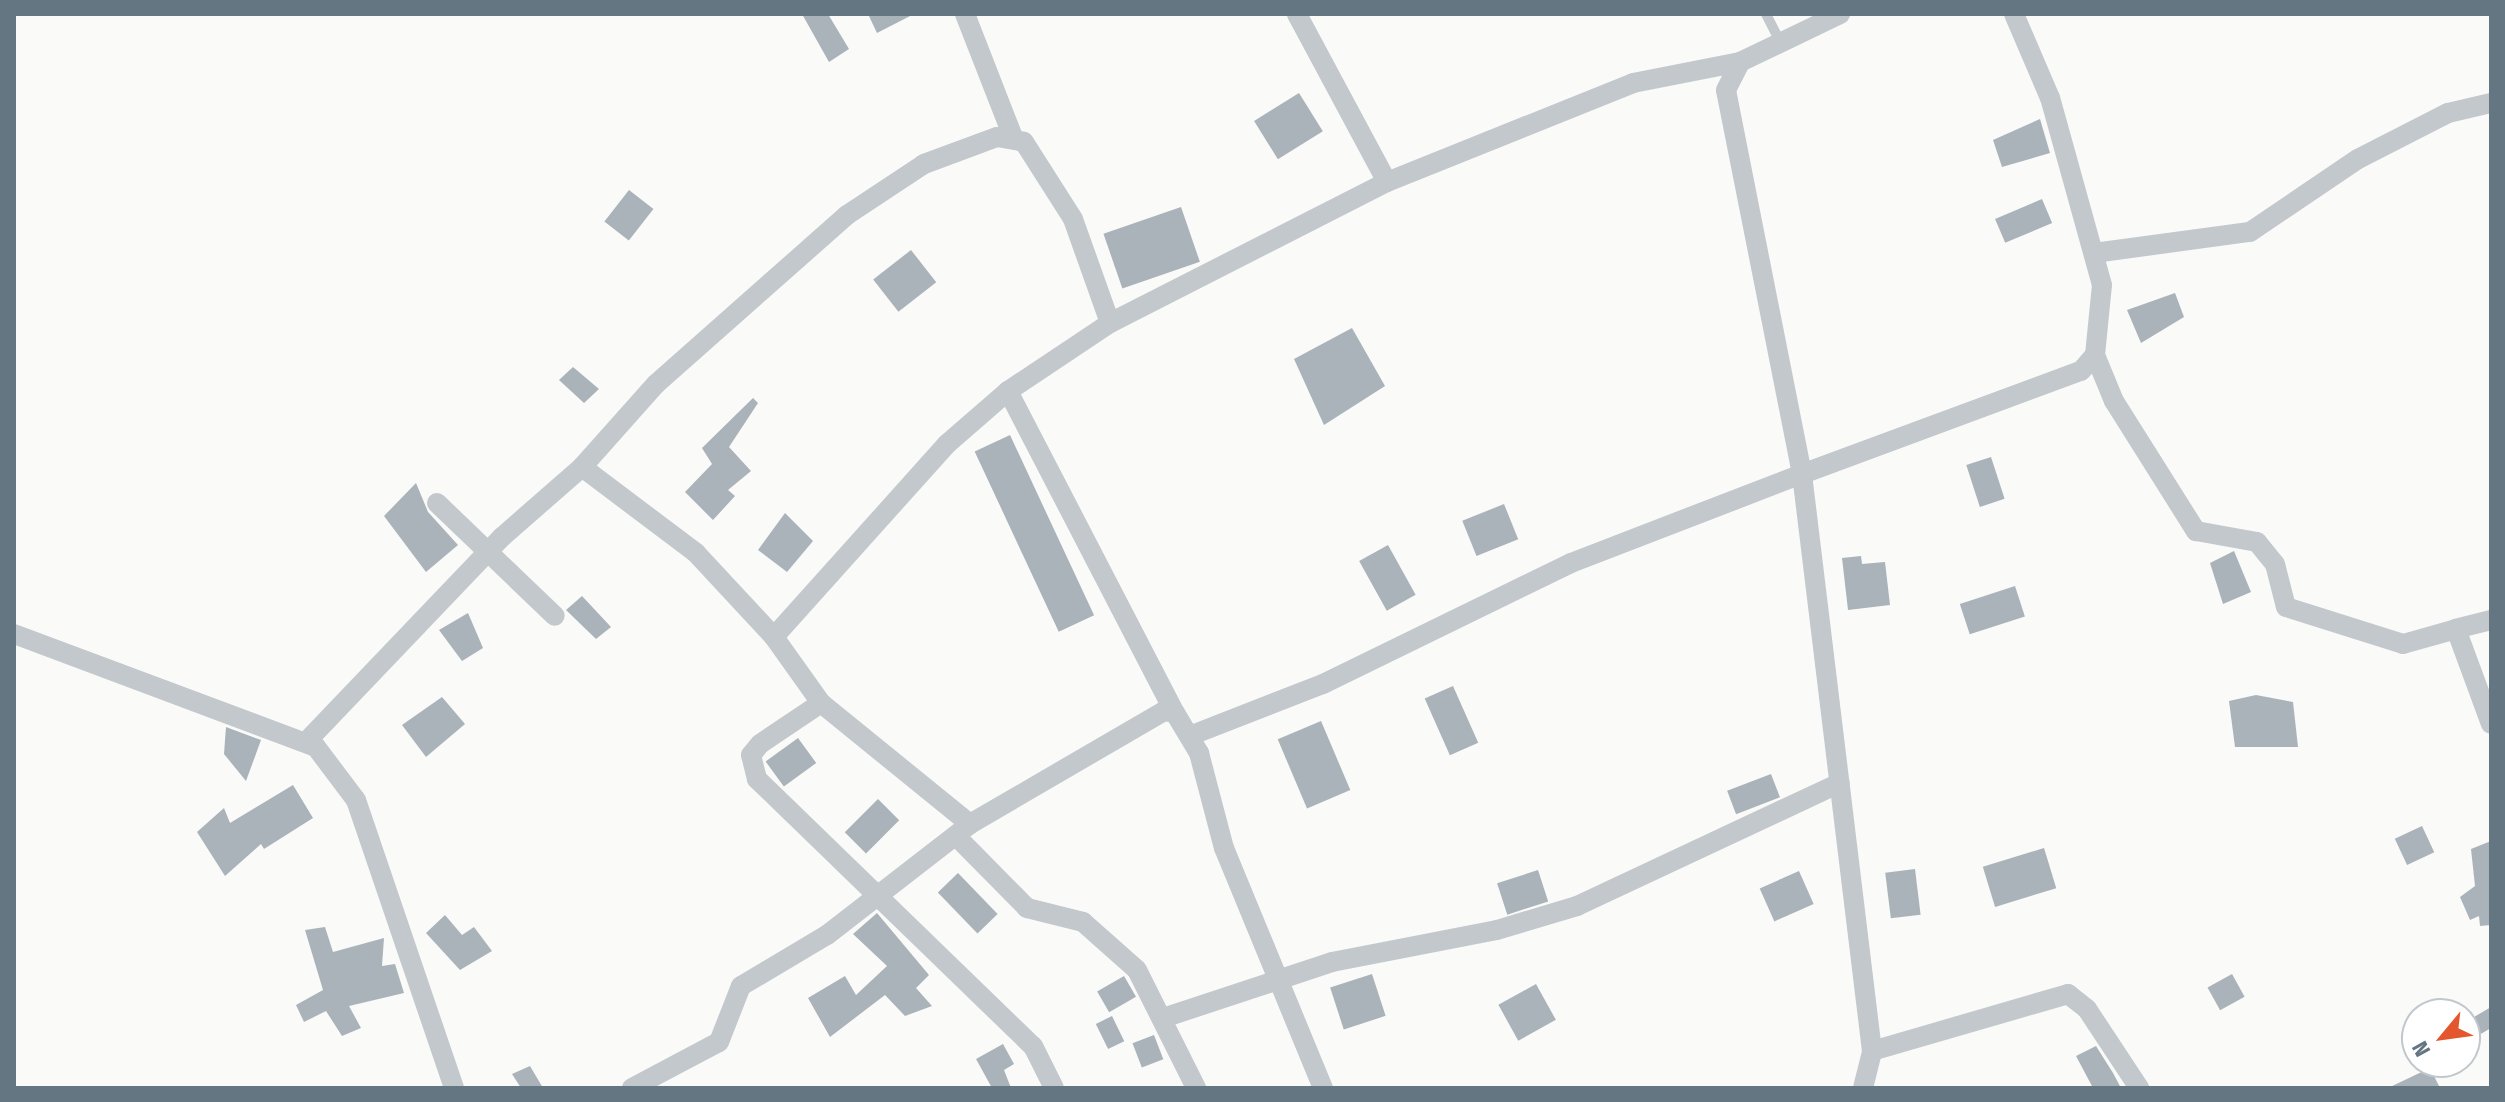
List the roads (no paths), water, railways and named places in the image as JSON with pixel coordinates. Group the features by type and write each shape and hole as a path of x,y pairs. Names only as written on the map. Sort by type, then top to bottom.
{"street":[{"path":"965,14 1013,137 1047,170 1073,219 1110,323"},
{"path":"1297,14 1387,182"},
{"path":"774,637 937,454 1008,391 1110,323 1387,182 1633,83 1740,62 1840,14"},
{"path":"2014,14 2050,98 2102,285 2095,355 2114,401 2196,531 2257,542 2275,564 2286,607 2403,644 2491,620"},
{"path":"1726,90 1740,62"},
{"path":"1714,65 1726,90 1802,474 1872,1051 1863,1088"},
{"path":"2094,253 2250,232 2358,159 2448,113 2491,103"},
{"path":"307,741 487,552 582,467 656,384 847,215 924,164 1013,137"},
{"path":"1192,735 1323,684 1571,563 2081,371 2095,355"},
{"path":"1008,391 1175,713 1192,735 1224,848 1275,980 1323,1088"},
{"path":"582,467 696,553 774,637 821,703 963,830 1027,908 1083,922 1114,946 1166,1017 1196,1088"},
{"path":"437,503 555,616"},
{"path":"2456,629 2491,724"},
{"path":"14,634 307,741 341,774 356,800 454,1088"},
{"path":"821,703 760,744 751,766 767,792 1033,1046 1054,1088"},
{"path":"632,1088 719,1042 741,986 877,899 963,830 1127,726 1153,712 1175,713"},
{"path":"1166,1017 1275,980 1577,906 1840,783"},
{"path":"1872,1051 2068,994 2087,1009 2139,1088"}],"lane":[{"path":"1766,14 1780,41"}]}
